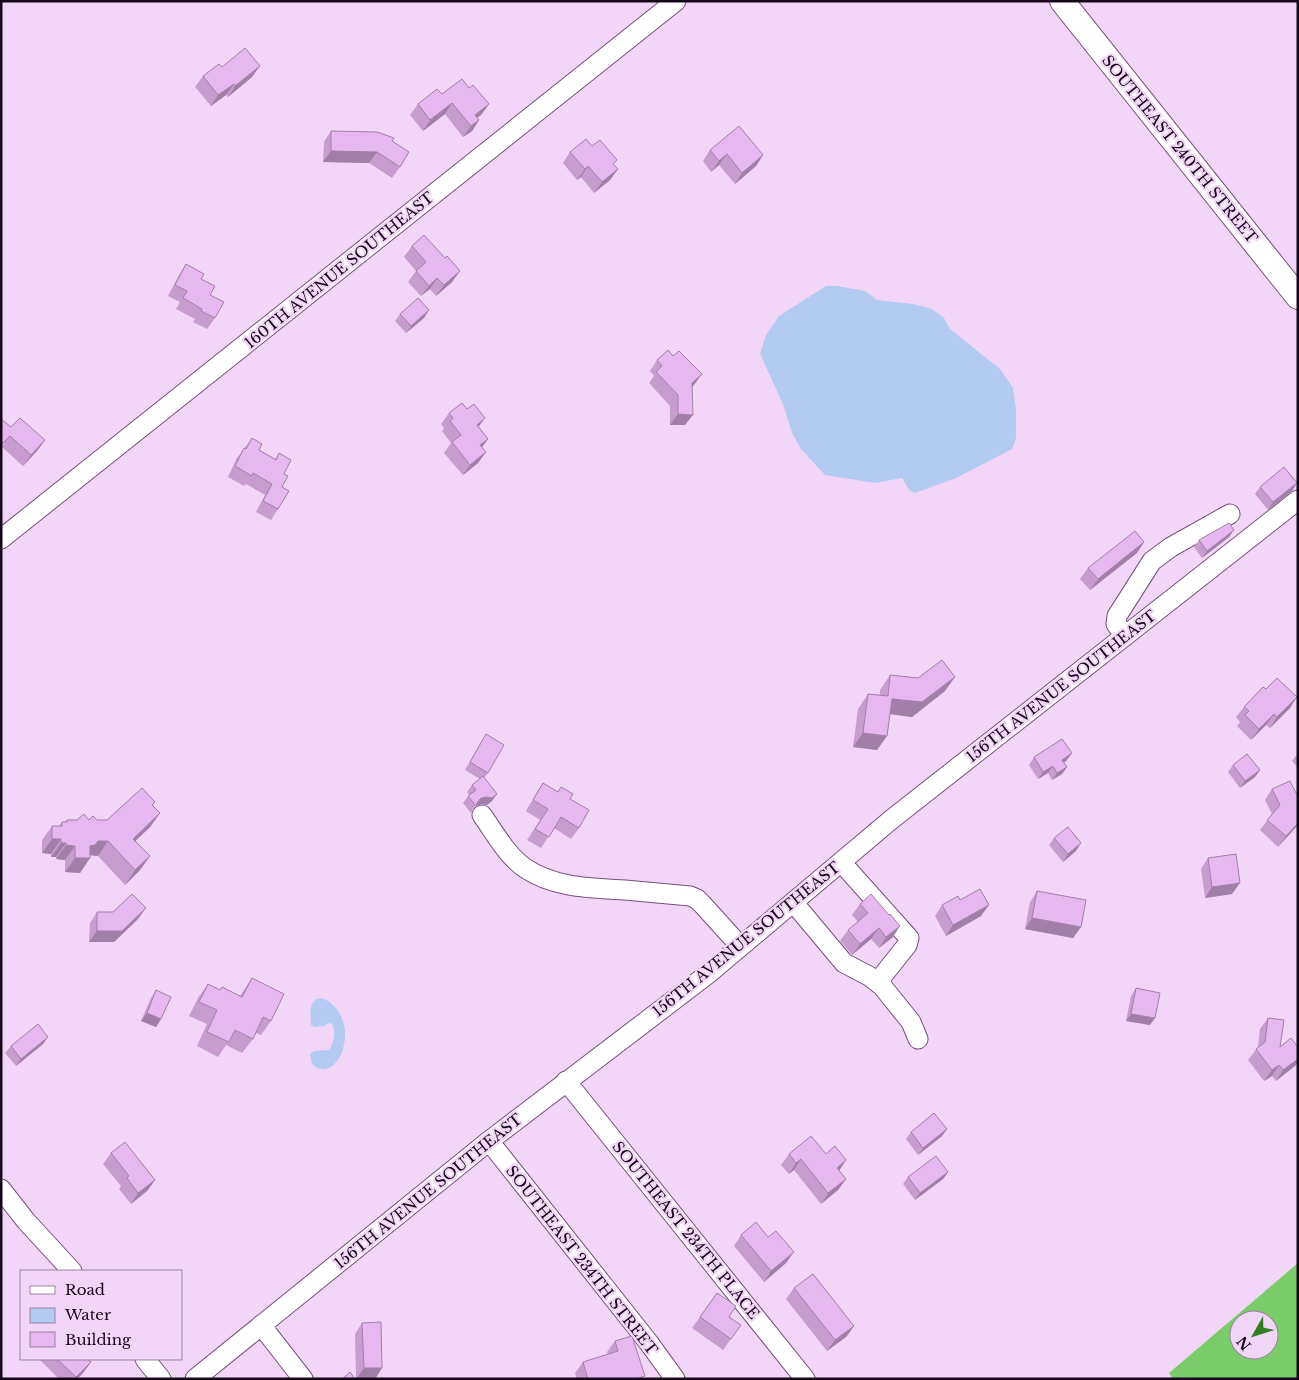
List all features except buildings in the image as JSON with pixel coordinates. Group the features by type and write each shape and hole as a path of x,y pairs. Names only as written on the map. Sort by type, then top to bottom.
{"main road":[{"name":"SOUTHEAST 240TH STREET","path":"1062,1 1298,297"}],"street":[{"name":"160TH AVENUE SOUTHEAST","path":"1,539 676,1"},
{"name":"156TH AVENUE SOUTHEAST","path":"194,1379 489,1141 708,974 892,819 1298,500"},
{"path":"1125,636 1116,624 1117,616 1152,561 1171,546 1230,514"},
{"path":"482,815 508,852 525,868 542,878 592,888 690,896 703,905 740,946"},
{"path":"841,862 909,938 907,945 880,979 882,986"},
{"path":"793,902 844,963 869,976 882,986 911,1022 918,1039"},
{"name":"SOUTHEAST 234TH PLACE","path":"566,1081 805,1379"},
{"name":"SOUTHEAST 234TH STREET","path":"489,1141 675,1379"},
{"path":"1,1188 26,1221 71,1270"},
{"path":"261,1325 304,1379"},
{"path":"145,1360 161,1379"}],"green space":[{"path":"1298,1263 1298,1379 1173,1379 1169,1373 1229,1322 1229,1360 1279,1360 1279,1310 1243,1310"}],"water":[{"path":"826,286 865,291 877,300 913,304 932,309 944,318 950,329 1000,369 1013,388 1016,409 1016,438 1012,449 956,478 915,493 909,490 902,478 875,483 825,475 801,449 792,433 783,404 760,354 766,335 779,316"},
{"path":"321,998 334,1006 341,1017 345,1030 345,1042 336,1062 329,1068 321,1069 312,1064 310,1054 314,1051 329,1050 334,1033 332,1024 328,1023 324,1026 315,1027 311,1025 310,1012 312,1005 317,999"}]}
